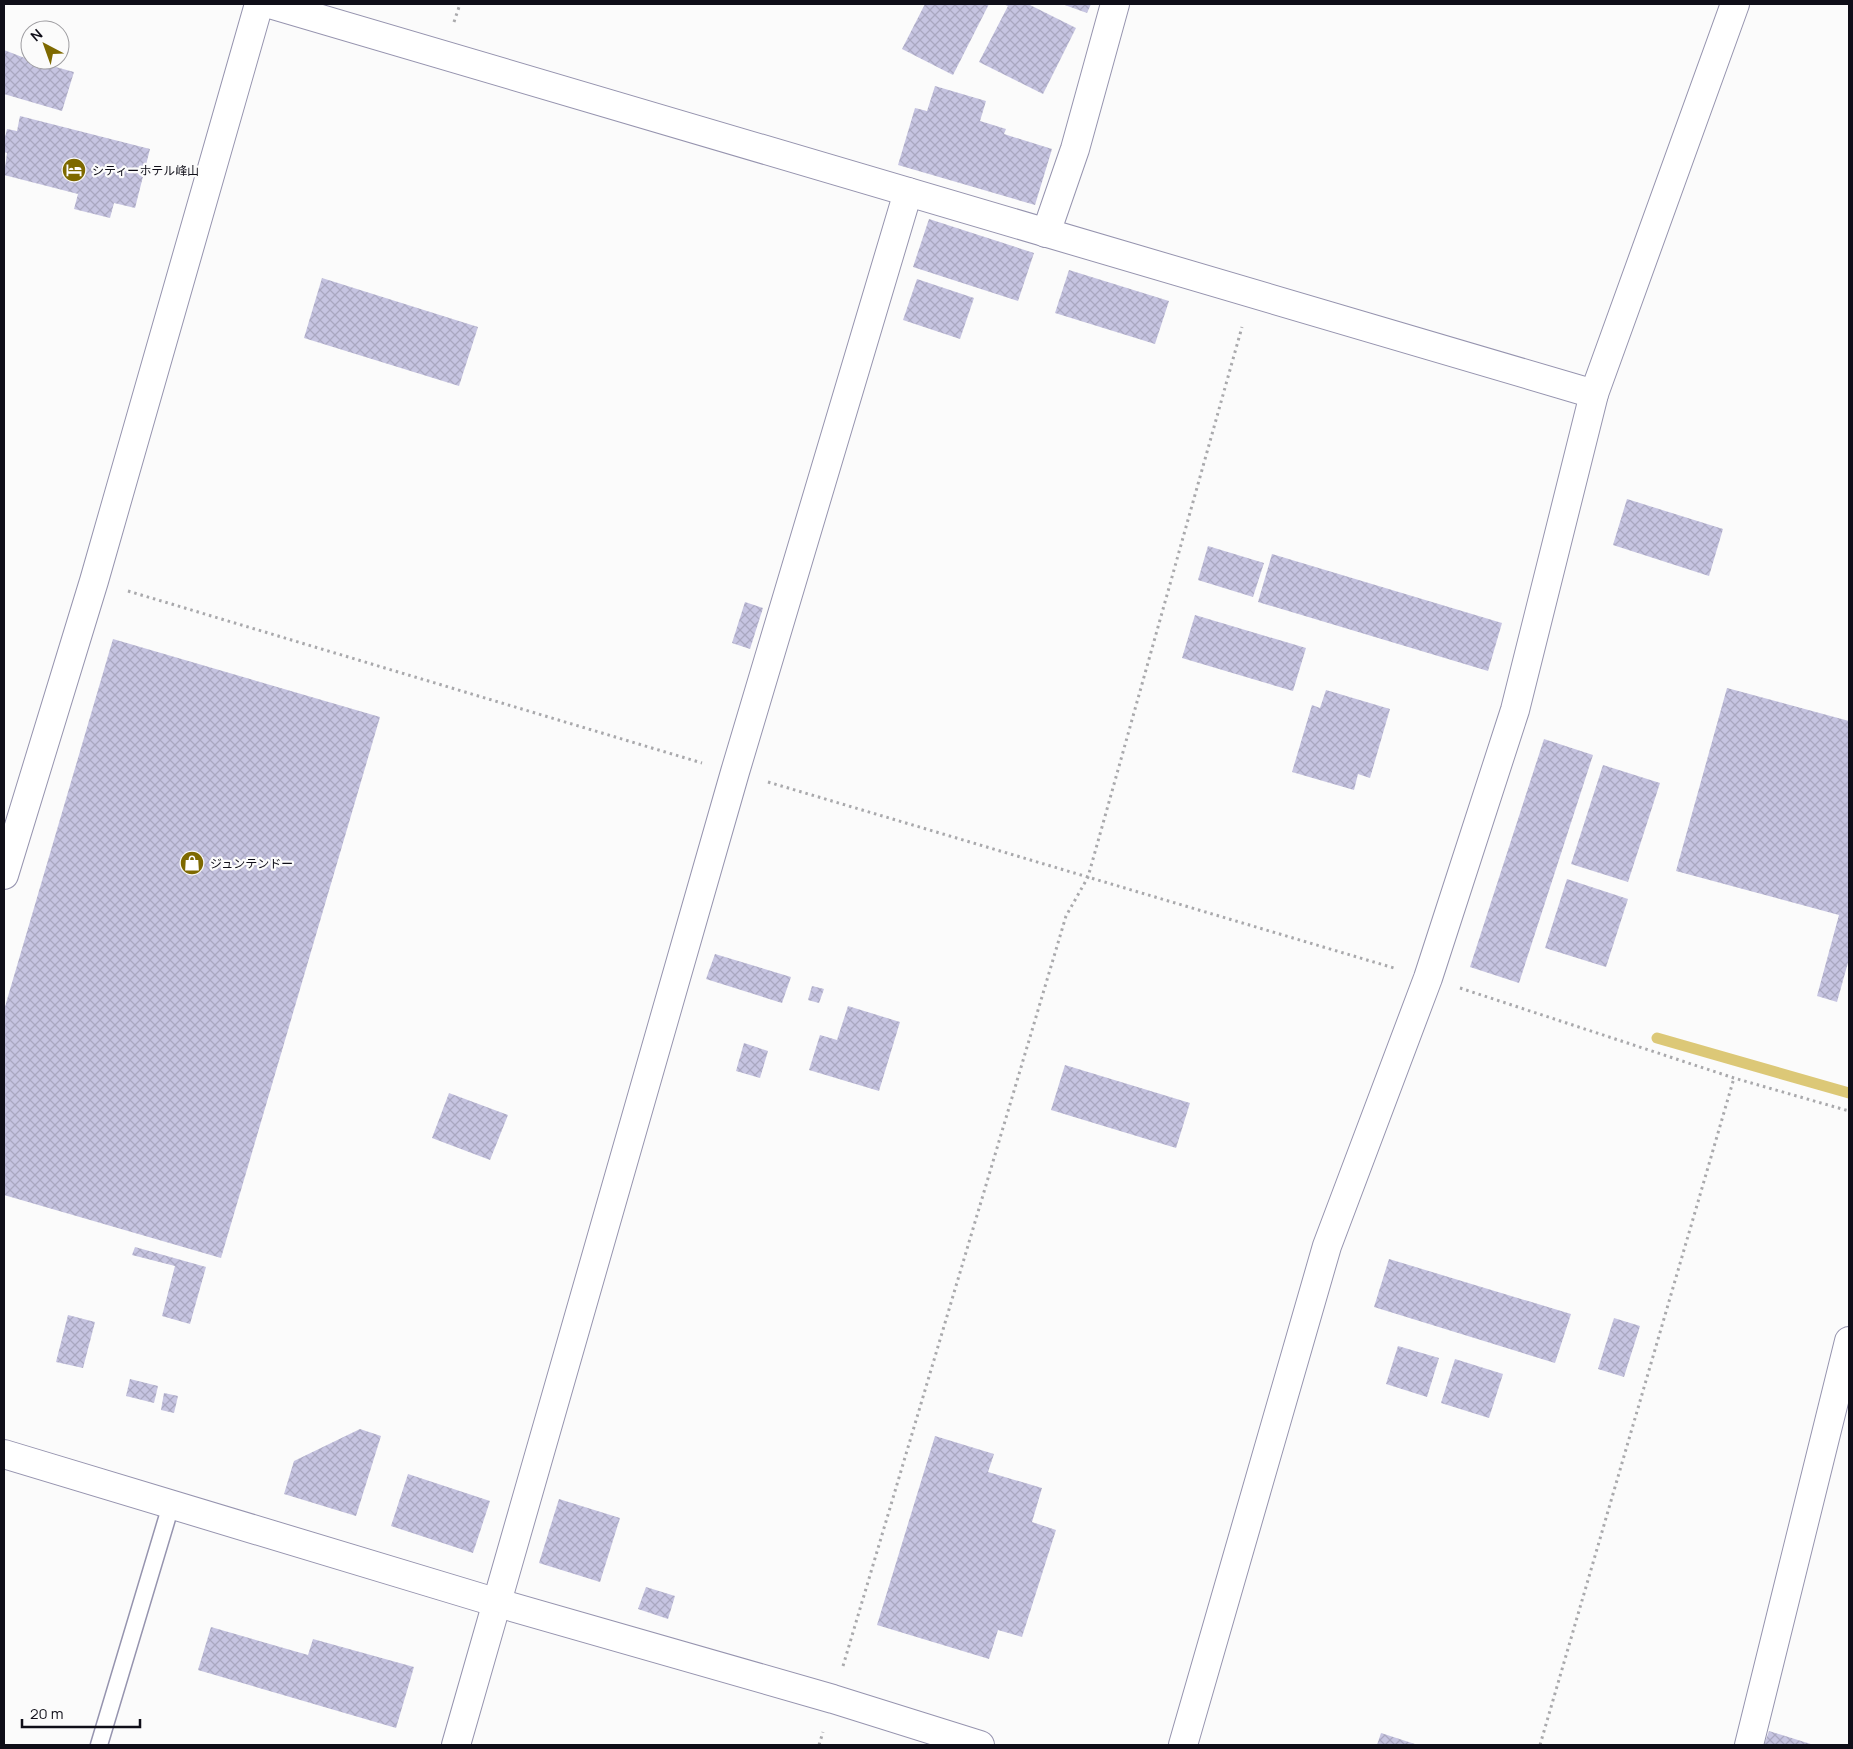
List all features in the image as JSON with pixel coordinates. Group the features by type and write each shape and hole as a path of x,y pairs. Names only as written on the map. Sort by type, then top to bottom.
{"street":[{"path":"4,875 94,581 260,4"},
{"path":"270,4 1594,394"},
{"path":"1046,233 1075,149 1115,4"},
{"path":"1183,1745 1327,1246 1428,978 1515,710 1594,394 1735,4"},
{"path":"456,1745 735,772 908,192"},
{"path":"1749,1745 1849,1341"},
{"path":"4,1454 498,1603 833,1699 980,1745"}],"lane":[{"path":"99,1745 171,1504"}],"path":[{"path":"819,1745 1066,916 1088,877 1252,293"},
{"path":"94,581 1428,978 1734,1078 1849,1111"},
{"path":"1540,1745 1734,1078"}],"building":[{"path":"925,4 989,4 953,75 902,49"},
{"path":"1003,4 1028,4 1076,28 1043,94 979,62 1008,6"},
{"path":"1062,4 1091,4 1087,13"},
{"path":"4,50 20,56 20,70 67,70 74,72 62,111 4,94"},
{"path":"935,86 986,101 980,121 1006,129 1004,134 1052,149 1035,205 898,165 915,108 927,111"},
{"name":"シティーホテル峰山","path":"20,116 150,149 135,208 114,203 110,218 74,209 78,194 4,175 7,153 4,152 4,141 7,129 17,131"},
{"path":"929,219 1034,253 1018,301 913,267"},
{"path":"1069,270 1169,301 1155,344 1055,313"},
{"path":"322,278 478,327 459,386 304,338"},
{"path":"917,279 974,298 960,339 903,320"},
{"path":"1627,499 1723,529 1709,576 1613,545"},
{"path":"1208,546 1264,563 1253,597 1198,580"},
{"path":"1272,554 1502,623 1488,671 1258,602"},
{"path":"745,602 763,608 750,649 732,643"},
{"path":"1195,615 1306,648 1293,691 1182,658"},
{"name":"ジュンテンドー","path":"113,639 380,717 221,1258 4,1195 4,1010"},
{"path":"1727,688 1849,721 1849,959 1837,1002 1817,996 1839,915 1676,871"},
{"path":"1326,690 1390,709 1370,778 1358,774 1354,790 1292,772 1312,705 1320,708"},
{"path":"1544,739 1593,755 1519,983 1470,967"},
{"path":"1603,765 1660,783 1628,882 1571,864"},
{"path":"1567,879 1628,899 1606,967 1545,948"},
{"path":"715,954 791,977 782,1003 706,979"},
{"path":"812,986 824,989 819,1003 808,1000"},
{"path":"848,1006 900,1022 879,1091 809,1070 820,1035 837,1040"},
{"path":"744,1043 768,1051 760,1078 736,1071"},
{"path":"1065,1065 1190,1103 1176,1148 1051,1110"},
{"path":"449,1093 508,1115 490,1160 432,1138"},
{"path":"135,1247 206,1267 190,1324 162,1316 175,1266 132,1255"},
{"path":"1389,1259 1571,1314 1555,1363 1374,1307"},
{"path":"68,1315 95,1322 83,1368 56,1362"},
{"path":"1614,1318 1640,1326 1624,1377 1598,1369"},
{"path":"1398,1346 1439,1358 1427,1397 1386,1384"},
{"path":"1455,1359 1503,1374 1489,1418 1441,1403"},
{"path":"130,1379 158,1386 154,1403 126,1396"},
{"path":"164,1393 178,1396 174,1413 161,1410"},
{"path":"360,1429 381,1436 356,1516 284,1494 294,1461"},
{"path":"935,1436 994,1454 988,1472 1042,1488 1032,1522 1056,1530 1022,1637 998,1630 989,1659 877,1625"},
{"path":"408,1474 490,1501 473,1553 391,1526"},
{"path":"559,1499 620,1518 600,1582 539,1563"},
{"path":"646,1587 675,1596 668,1619 638,1609"},
{"path":"211,1627 308,1655 313,1639 414,1667 396,1728 198,1670"},
{"path":"1769,1731 1814,1745 1764,1745"},
{"path":"1381,1733 1418,1745 1377,1745"}],"waterway":[{"path":"1657,1038 1849,1093"}],"place":[{"name":"シティーホテル峰山","path":"74,170"},
{"name":"ジュンテンドー","path":"192,863"}]}
